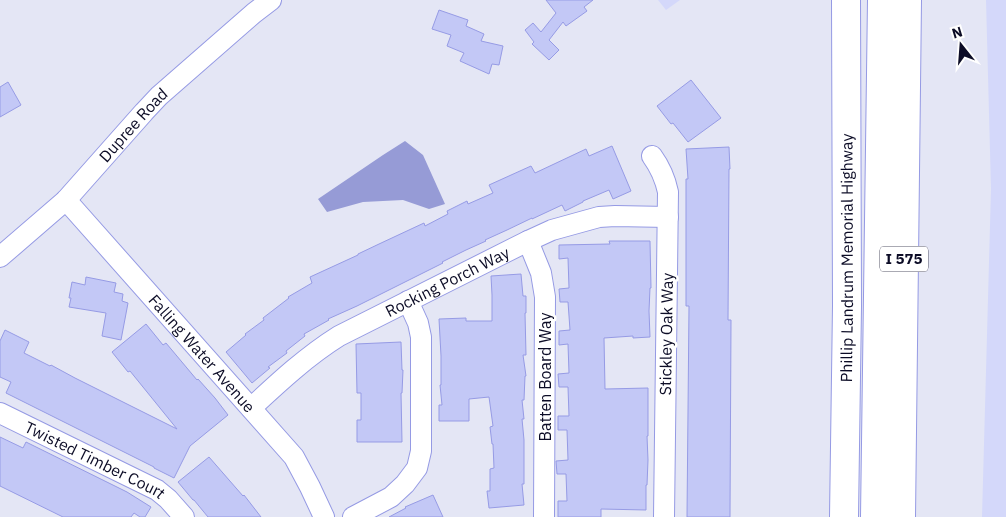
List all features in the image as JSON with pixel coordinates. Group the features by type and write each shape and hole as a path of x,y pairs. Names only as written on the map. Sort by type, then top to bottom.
{"highway":[{"name":"Phillip Landrum Memorial Highway","path":"844,517 847,306 846,0"},
{"path":"876,517 882,0"},
{"name":"I 575","path":"901,517 907,0"}],"street":[{"name":"Dupree Road","path":"0,256 66,200 159,96 249,6 271,0"},
{"name":"Stickley Oak Way","path":"652,156 660,167 668,192 664,517"},
{"name":"Falling Water Avenue","path":"66,200 294,457 324,517"},
{"name":"Rocking Porch Way","path":"251,408 322,346 552,230 599,217 668,217"},
{"name":"Batten Board Way","path":"528,241 542,272 545,297 544,517"},
{"path":"353,517 390,496 405,484 417,468 421,451 421,337 418,323 408,301"},
{"name":"Twisted Timber Court","path":"0,413 157,490 184,517"}],"shaded area":[{"path":"658,0 680,0 666,10"},
{"path":"986,0 1006,0 1006,517 982,517 991,189"}],"water":[{"path":"405,141 423,155 445,204 429,209 403,200 363,202 327,212 318,199"}],"building":[{"path":"546,0 593,0 584,7 587,11 566,26 563,22 549,40 559,50 549,60 532,44 534,42 525,30 533,23 541,32 556,13"},
{"path":"439,10 468,20 466,26 484,34 481,41 503,46 499,65 492,64 489,74 460,61 464,53 447,46 451,35 432,29"},
{"path":"691,80 721,118 688,142 657,106"},
{"path":"8,82 21,105 0,117 0,87"},
{"path":"612,146 631,191 613,199 609,190 565,211 562,205 485,240 443,263 328,319 304,334 305,336 286,351 287,353 268,367 270,368 252,383 226,352 288,297 312,283 310,277 424,223 425,226 448,214 447,211 467,201 468,204 493,193 489,185 531,166 535,173 586,149 589,156"},
{"path":"729,147 728,320 731,320 730,517 687,517 689,306 686,306 686,179 688,179 686,149"},
{"path":"609,241 650,241 650,337 604,338 605,389 648,388 646,510 601,509 601,517 558,517 558,501 567,501 566,474 557,474 556,461 568,460 567,430 558,430 558,416 569,416 568,387 559,387 558,374 569,373 568,344 559,345 559,331 570,330 568,302 560,302 559,289 569,288 568,258 559,259 559,245 610,244"},
{"path":"521,274 523,296 526,296 526,355 523,355 526,376 524,400 522,400 524,419 522,419 524,484 522,484 524,505 489,508 487,491 490,491 490,469 494,468 490,427 493,426 489,397 469,399 469,421 439,421 439,405 442,405 439,319 466,318 466,321 492,321 491,276"},
{"path":"86,277 116,283 114,292 123,294 122,301 128,303 121,340 102,336 106,313 69,307 72,282 85,285"},
{"path":"146,324 163,345 166,343 228,415 190,446 174,478 6,393 11,382 0,377 0,341 5,330 29,342 24,353 177,429 112,352"},
{"path":"401,342 403,370 401,393 402,442 357,442 357,420 361,420 361,393 357,393 356,344"},
{"path":"0,437 23,448 26,442 127,492 151,507 145,517 140,517 134,513 131,517 63,517 0,486"},
{"path":"209,457 244,495 261,517 208,517 193,500 178,482"},
{"path":"433,495 443,517 389,517 405,507"}]}
